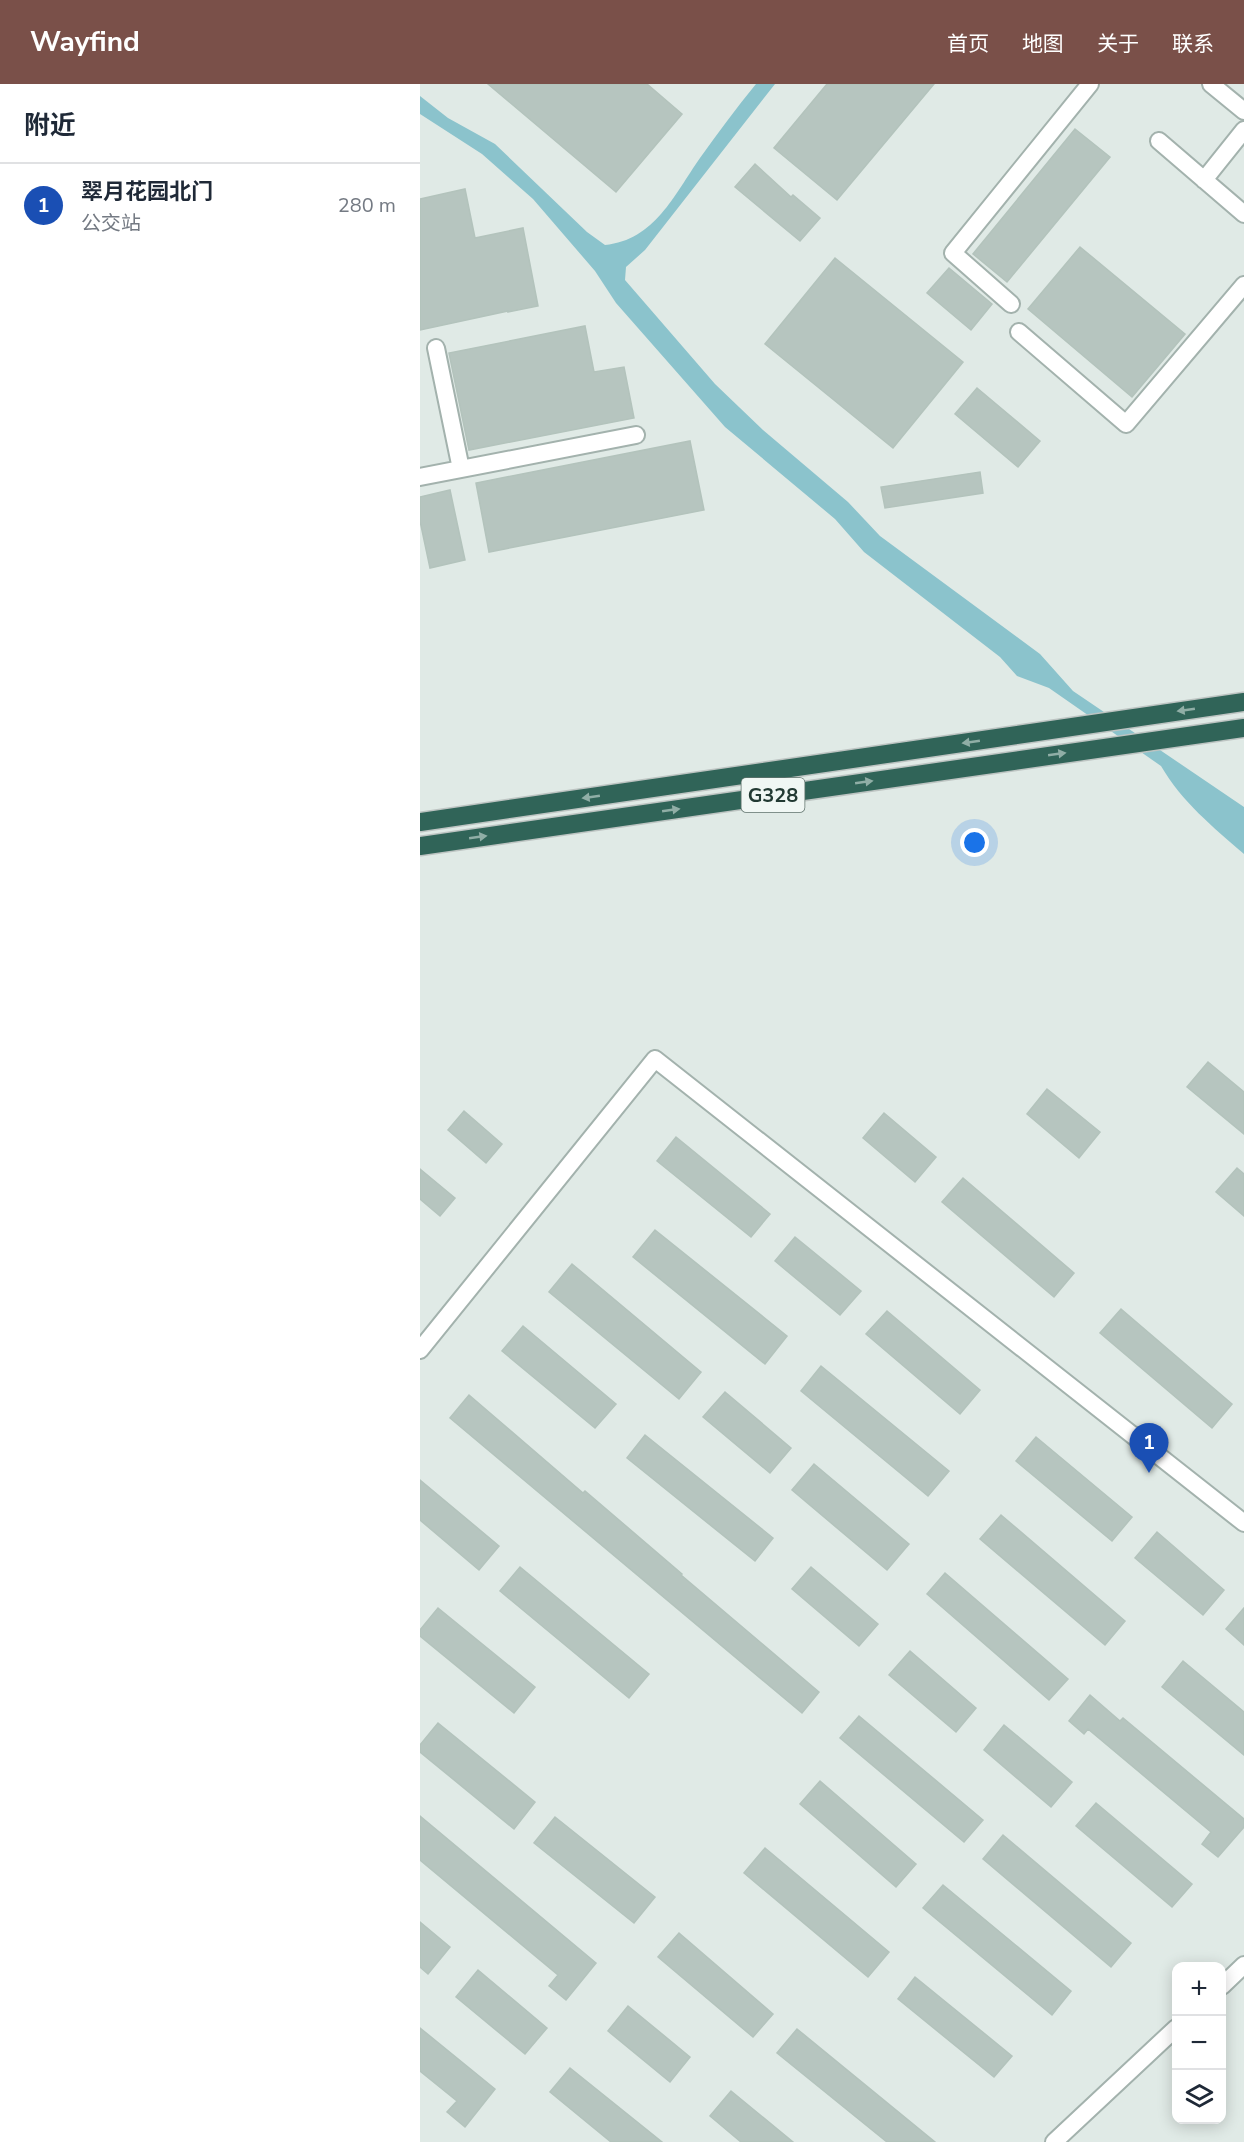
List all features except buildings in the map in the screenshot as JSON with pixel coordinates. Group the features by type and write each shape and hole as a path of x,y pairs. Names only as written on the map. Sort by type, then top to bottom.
{"highway":[{"name":"G328","path":"420,822 1244,702"},
{"name":"G328","path":"420,846 1244,728"}],"street":[{"path":"1011,304 953,253 1090,84"},
{"path":"1211,84 1244,111"},
{"path":"1204,180 1244,130"},
{"path":"1159,141 1244,214"},
{"path":"1019,332 1126,424 1244,285"},
{"path":"436,348 460,469"},
{"path":"420,477 636,435"},
{"path":"420,1350 655,1059 1244,1523"},
{"path":"1226,1981 1244,1965"},
{"path":"1054,2142 1172,2032"}],"water":[{"path":"756,84 775,84 645,250 626,267 625,280 715,384 763,430 848,502 880,536 1040,654 1073,691 1244,807 1244,854 1188,803 1161,766 1049,688 1017,676 1000,657 864,552 835,519 725,427 616,303 595,271 533,199 482,154 420,114 420,96 448,118 495,144 587,232 605,245 637,234 662,214 700,158"}],"place":[{"name":"翠月花园北门","path":"1149,1473"}]}
